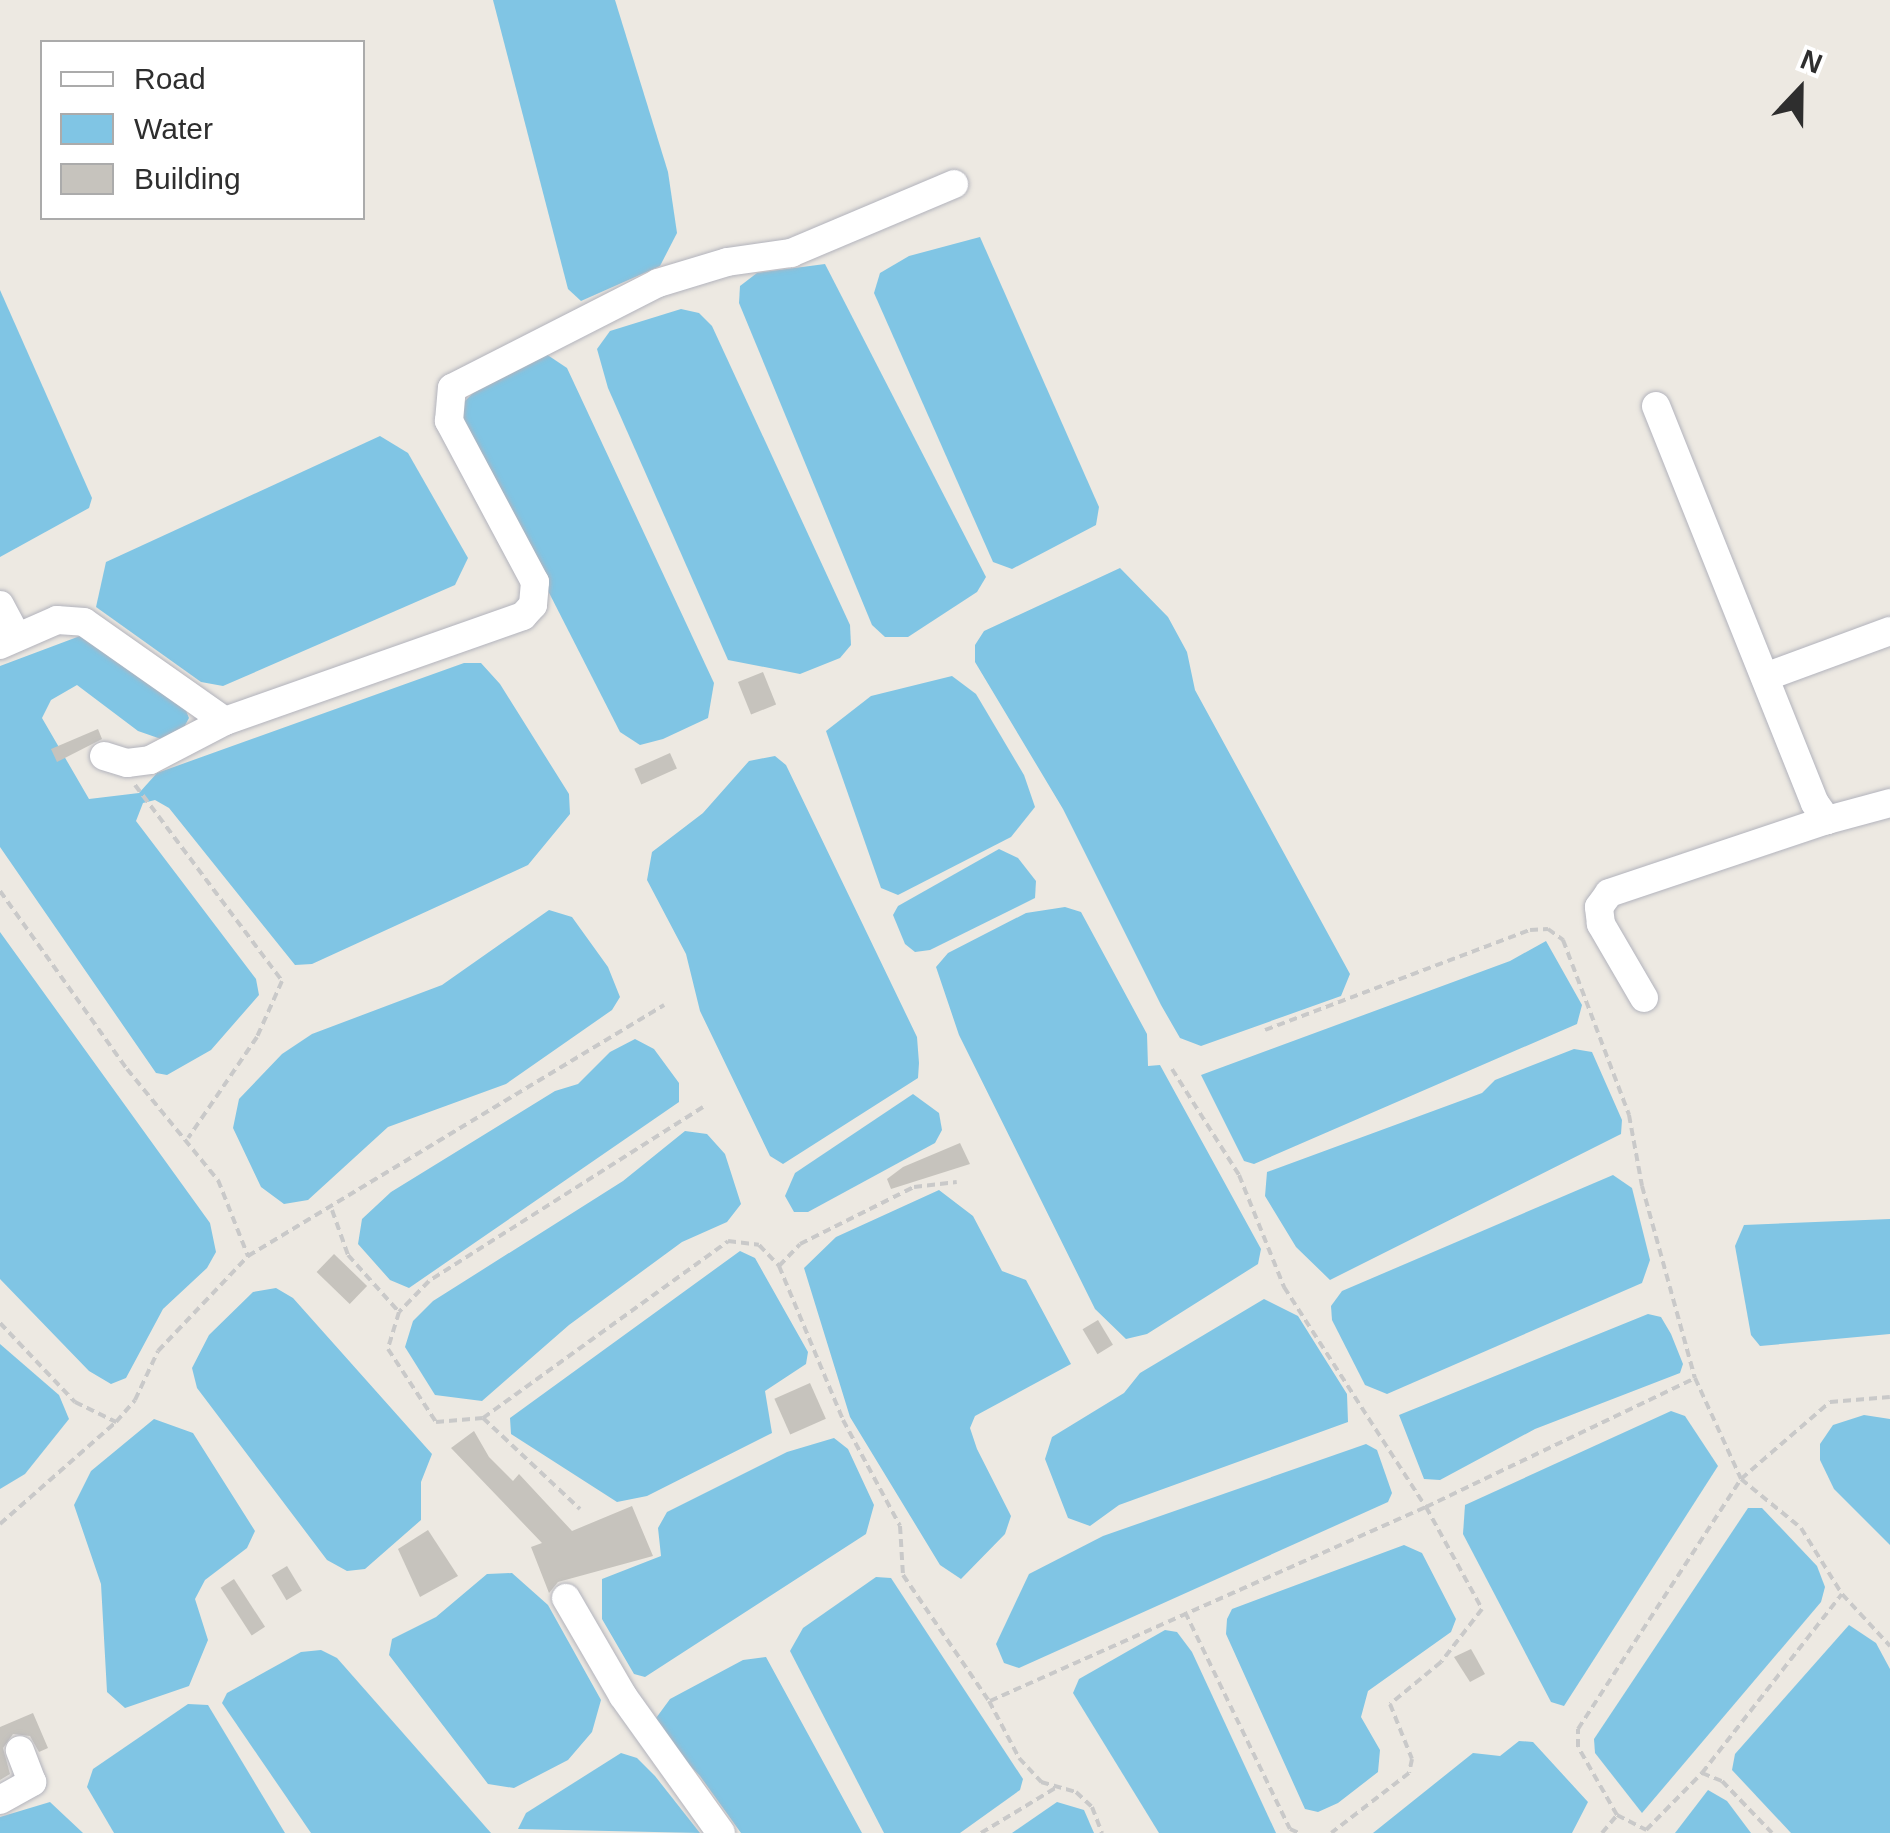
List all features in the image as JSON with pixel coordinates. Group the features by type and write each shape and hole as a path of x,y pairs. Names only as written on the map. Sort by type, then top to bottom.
{"street":[{"path":"104,756 127,763 150,760 226,721 523,616 533,605 535,582 449,421 452,388 658,283 727,262 791,254 954,184"},
{"path":"1656,406 1827,820"},
{"path":"0,604 9,641 57,620 84,622 226,721"},
{"path":"1765,677 1890,630"},
{"path":"1644,998 1601,924 1600,906 1610,893 1827,820 1890,803"},
{"path":"566,1598 623,1696 721,1833"},
{"path":"0,1800 32,1782 20,1750"}],"path":[{"path":"134,784 282,981 257,1037 188,1138"},
{"path":"0,891 127,1069 188,1138 218,1180 248,1256"},
{"path":"1266,1030 1530,930 1548,928 1563,940 1594,1009 1629,1115 1638,1172 1694,1378 1741,1479 1801,1528 1842,1594 1890,1646"},
{"path":"0,1524 116,1422 135,1400 158,1350 248,1256 332,1210 664,1004"},
{"path":"1172,1068 1239,1175 1284,1287 1426,1507 1482,1609 1441,1662 1390,1704 1412,1758 1409,1773 1330,1833"},
{"path":"703,1107 429,1280 399,1312 388,1350 436,1422 482,1418 728,1241 759,1245 778,1266 843,1420 900,1526 903,1575 989,1701 1019,1758 1041,1782 1092,1807 1102,1833"},
{"path":"778,1266 800,1244 914,1187 957,1182"},
{"path":"332,1210 348,1255 399,1312"},
{"path":"0,1323 74,1402 116,1422"},
{"path":"989,1701 1426,1507 1694,1378"},
{"path":"1842,1594 1702,1773 1646,1830 1617,1815 1585,1760 1578,1729 1741,1479 1830,1402 1890,1398"},
{"path":"482,1418 580,1508"},
{"path":"1185,1612 1290,1829 1299,1833"},
{"path":"1702,1773 1722,1781 1772,1833"},
{"path":"981,1833 1057,1787"},
{"path":"1602,1833 1617,1815"}],"water":[{"path":"493,0 615,0 668,172 677,233 660,266 581,301 568,289"},
{"path":"980,237 1099,507 1096,525 1012,569 993,562 874,293 880,273 909,256"},
{"path":"825,264 986,577 977,592 908,637 885,637 872,625 739,303 740,286 757,273"},
{"path":"0,290 92,498 89,508 0,557"},
{"path":"681,309 699,313 712,326 850,625 851,645 840,658 800,674 728,660 608,388 597,349 610,331"},
{"path":"546,354 567,368 714,683 708,718 663,739 640,745 620,732 460,418 460,406 474,392"},
{"path":"380,436 408,453 468,558 455,585 223,686 201,682 96,607 106,562"},
{"path":"1120,568 1168,617 1187,652 1195,690 1350,974 1341,996 1201,1046 1180,1038 1063,809 975,662 975,645 984,631"},
{"path":"80,636 182,701 189,718 183,729 161,739 138,731 77,685 51,700 42,718 89,799 139,793 157,773 464,663 481,663 500,684 569,794 570,814 528,865 312,964 295,965 169,808 155,800 143,803 136,821 256,979 259,995 211,1050 167,1075 156,1073 0,847 0,666"},
{"path":"952,676 976,694 1024,775 1035,807 1011,837 898,895 881,888 826,731 871,696"},
{"path":"775,756 786,765 917,1037 919,1063 918,1078 783,1164 770,1156 700,1011 686,954 647,880 652,852 703,813 749,761"},
{"path":"999,849 1018,858 1036,881 1035,898 930,950 915,952 905,944 893,915 898,906"},
{"path":"1065,907 1081,912 1147,1034 1148,1066 1160,1065 1261,1249 1258,1264 1147,1334 1126,1339 1095,1309 959,1035 936,967 948,953 1026,913"},
{"path":"549,910 572,917 608,967 620,997 612,1010 506,1084 388,1127 308,1200 284,1204 261,1187 233,1128 239,1099 282,1054 312,1034 442,985"},
{"path":"0,932 210,1223 216,1252 207,1268 163,1309 126,1378 111,1384 89,1371 0,1279"},
{"path":"1546,941 1582,1005 1577,1024 1254,1164 1244,1161 1201,1075 1510,961"},
{"path":"635,1039 654,1049 679,1083 679,1102 409,1288 390,1280 358,1244 362,1219 391,1192 555,1091 578,1084 610,1052"},
{"path":"1574,1049 1592,1052 1622,1120 1621,1134 1330,1280 1296,1247 1265,1196 1267,1172 1482,1093 1495,1080"},
{"path":"913,1094 939,1113 942,1130 935,1143 808,1212 794,1212 785,1196 795,1173"},
{"path":"685,1131 707,1134 725,1154 741,1204 727,1222 682,1242 569,1325 482,1401 435,1395 405,1347 413,1321 433,1301 623,1181"},
{"path":"1613,1175 1632,1188 1650,1260 1642,1283 1387,1394 1365,1385 1332,1320 1331,1306 1342,1291"},
{"path":"939,1190 973,1216 1002,1271 1026,1280 1071,1364 975,1416 970,1428 977,1449 1011,1516 1005,1534 961,1579 940,1565 850,1417 804,1268 836,1237"},
{"path":"1890,1219 1890,1334 1760,1346 1751,1335 1735,1246 1744,1225"},
{"path":"740,1251 755,1258 808,1352 806,1364 765,1391 772,1433 647,1496 617,1502 511,1434 510,1418"},
{"path":"276,1288 293,1298 432,1454 421,1482 421,1520 365,1569 347,1571 327,1560 197,1388 192,1368 209,1335 253,1292"},
{"path":"1264,1299 1298,1316 1347,1394 1348,1422 1119,1505 1090,1526 1068,1518 1045,1459 1052,1437 1124,1393 1140,1373"},
{"path":"1648,1314 1661,1317 1671,1334 1683,1364 1680,1373 1535,1429 1440,1480 1424,1479 1399,1415"},
{"path":"0,1344 59,1395 69,1419 25,1474 0,1489"},
{"path":"1671,1411 1685,1416 1718,1466 1564,1706 1551,1702 1463,1534 1465,1505"},
{"path":"1864,1415 1890,1419 1890,1545 1834,1489 1820,1460 1820,1444 1833,1425"},
{"path":"154,1419 193,1433 255,1531 247,1548 205,1580 195,1599 208,1640 189,1686 125,1708 107,1692 101,1584 74,1505 91,1471"},
{"path":"834,1438 848,1449 874,1505 866,1534 645,1677 634,1674 602,1619 602,1579 661,1556 658,1528 667,1512 787,1452"},
{"path":"1366,1444 1377,1450 1392,1493 1388,1502 1019,1668 1004,1663 996,1644 1029,1574 1103,1536"},
{"path":"1748,1508 1762,1508 1817,1566 1825,1587 1821,1602 1642,1813 1595,1753 1594,1739"},
{"path":"1404,1545 1422,1553 1456,1619 1451,1632 1368,1691 1361,1717 1380,1750 1378,1772 1338,1803 1318,1812 1305,1809 1226,1634 1227,1619 1232,1609"},
{"path":"512,1573 548,1605 601,1700 592,1732 568,1760 514,1788 488,1784 389,1655 392,1639 436,1617 487,1574"},
{"path":"876,1577 891,1578 1023,1779 1020,1790 960,1833 884,1833 790,1651 803,1628"},
{"path":"1849,1625 1876,1643 1890,1669 1890,1833 1791,1833 1732,1770 1735,1754"},
{"path":"1165,1630 1177,1632 1192,1652 1276,1833 1159,1833 1073,1693 1079,1679"},
{"path":"321,1650 337,1658 491,1833 311,1833 222,1703 227,1693 301,1652"},
{"path":"766,1657 862,1833 741,1833 700,1776 651,1725 670,1699 743,1660"},
{"path":"188,1704 208,1705 285,1833 114,1833 87,1787 93,1769"},
{"path":"1519,1741 1533,1742 1588,1802 1572,1833 1373,1833 1473,1753 1500,1756"},
{"path":"621,1753 637,1758 655,1776 700,1833 518,1829 526,1813"},
{"path":"1708,1790 1727,1801 1751,1833 1675,1833"},
{"path":"50,1802 83,1833 0,1833 0,1817"},
{"path":"1057,1802 1084,1810 1094,1833 1012,1833"}],"building":[{"path":"763,672 776,704 751,715 738,682"},
{"path":"98,729 102,739 57,762 51,749"},
{"path":"670,753 677,769 641,784 634,769"},
{"path":"960,1143 970,1164 891,1189 887,1179 903,1167"},
{"path":"334,1254 367,1286 350,1304 317,1272"},
{"path":"1098,1320 1113,1345 1098,1354 1083,1329"},
{"path":"810,1383 826,1419 790,1434 774,1399"},
{"path":"474,1431 489,1457 513,1481 519,1474 572,1531 632,1506 653,1556 558,1582 549,1593 531,1547 542,1543 451,1448"},
{"path":"428,1530 458,1576 420,1597 398,1549"},
{"path":"287,1566 302,1591 287,1600 272,1575"},
{"path":"234,1579 265,1627 252,1636 221,1588"},
{"path":"1471,1649 1485,1674 1470,1682 1454,1657"},
{"path":"33,1713 48,1748 39,1752 30,1736 13,1734 3,1748 10,1774 0,1780 0,1727"}]}
